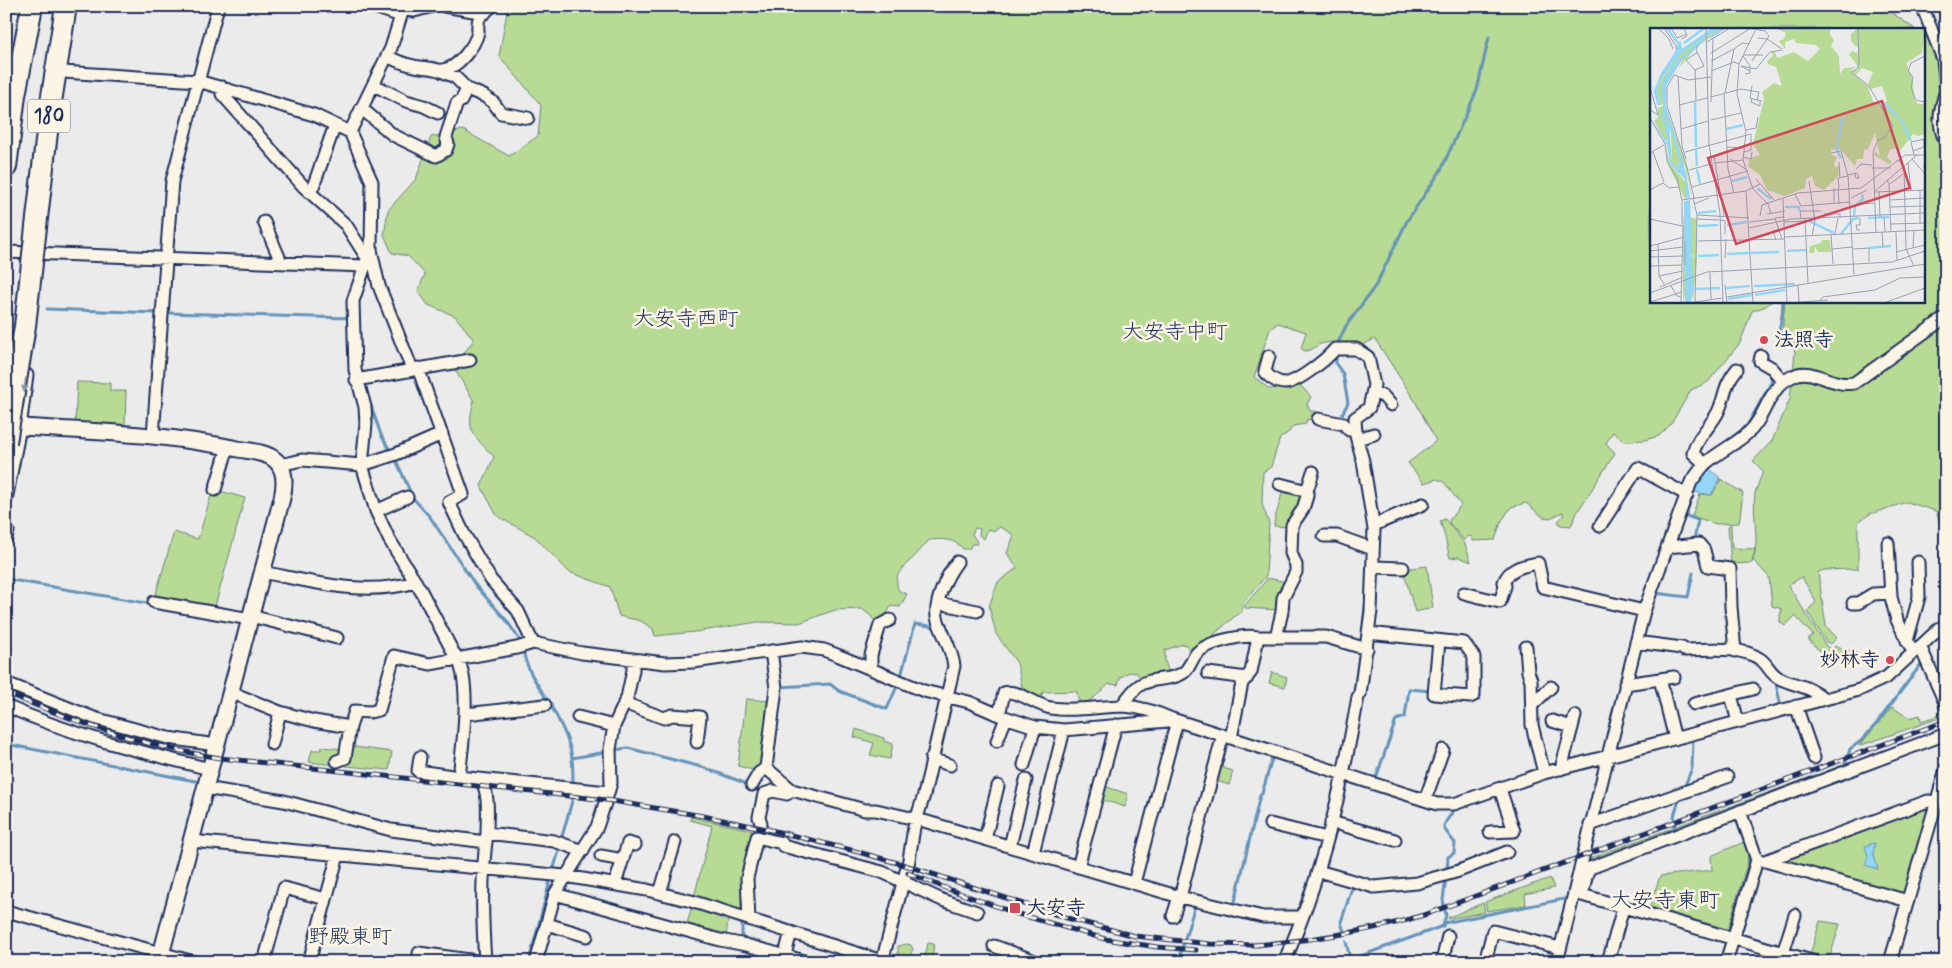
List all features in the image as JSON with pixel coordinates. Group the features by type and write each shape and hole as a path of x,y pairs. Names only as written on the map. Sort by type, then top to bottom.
{"highway":[{"name":"180","path":"6,442 25,326 49,115 67,6"},
{"name":"180","path":"6,167 15,95 30,13"}],"street":[{"path":"6,500 13,427 37,295 50,162 68,29 67,6"},
{"path":"153,436 172,181 218,6"},
{"path":"371,6 402,11 414,11 433,6"},
{"path":"444,6 488,10"},
{"path":"1922,6 1943,59 1946,89 1939,115 1940,132 1946,143"},
{"path":"441,71 457,64 464,56 478,33 480,17 488,10"},
{"path":"350,132 387,56 402,11"},
{"path":"6,94 16,35 30,13"},
{"path":"387,56 396,61 420,68 441,71 455,78 467,89 493,102 501,113 528,118"},
{"path":"62,72 198,81 222,90 314,114 350,132 372,182 367,258 353,301 366,424 362,465 376,511 389,539 416,582 453,652 459,658 465,691 466,714 459,777"},
{"path":"374,84 406,101 424,106 438,114"},
{"path":"361,108 393,134 436,156 446,150 448,144 446,137 457,103 462,100 467,89"},
{"path":"222,90 304,187 346,225 367,258 442,434 463,494 449,502 464,534 490,580 518,611 533,643"},
{"path":"313,188 336,125"},
{"path":"264,222 281,262"},
{"path":"6,252 281,262 367,258"},
{"path":"1578,894 1590,825 1636,642 1641,610 1691,482 1705,464 1752,428 1772,393 1783,381 1799,373 1809,374 1839,384 1854,383 1946,318"},
{"path":"1269,356 1265,371 1277,381 1288,383 1318,366 1336,349 1356,350 1368,357 1374,385 1368,408 1354,418 1354,432 1363,461 1374,525 1371,548 1373,568 1368,633 1362,647 1360,694 1318,871 1299,917 1284,962"},
{"path":"1761,356 1760,361 1772,368 1783,381"},
{"path":"360,379 470,360"},
{"path":"1705,464 1694,453 1695,446 1718,412 1728,379 1737,369"},
{"path":"1373,393 1383,396 1391,405"},
{"path":"1318,419 1344,424 1354,432 1374,434"},
{"path":"13,427 108,431 228,447 273,458 280,465 283,475 284,488 161,957"},
{"path":"280,465 302,460 362,465 396,454 442,434"},
{"path":"215,490 228,447"},
{"path":"1600,526 1638,468 1687,495"},
{"path":"1276,637 1283,598 1296,572 1296,565 1291,553 1292,525 1303,509 1314,472"},
{"path":"1280,484 1307,491"},
{"path":"376,511 408,497"},
{"path":"1374,525 1423,504"},
{"path":"6,527 8,531 6,538"},
{"path":"1324,536 1337,536 1371,548"},
{"path":"1667,547 1699,544 1704,550 1708,566 1730,570 1730,607 1735,651"},
{"path":"1888,544 1890,593 1897,620 1907,641 1916,649 1946,705"},
{"path":"191,841 565,876 615,884 660,893 745,917 883,961 900,881 917,820 954,666 937,614 938,603 949,573 957,562"},
{"path":"1907,641 1919,597 1918,562"},
{"path":"1464,593 1500,602 1505,586 1504,582 1508,575 1518,566 1538,563 1543,587 1564,594 1641,610"},
{"path":"1373,568 1403,568"},
{"path":"262,572 358,590 396,588 416,582"},
{"path":"1853,603 1858,603 1874,594 1890,593"},
{"path":"154,602 250,617 337,638"},
{"path":"938,603 977,611"},
{"path":"871,667 871,655 880,625 890,620"},
{"path":"337,761 345,758 350,727 355,711 370,712 379,710 394,656 430,664 518,648 533,643 582,653 665,663 693,662 802,647 824,650 871,667 924,691 969,702 1004,719 1034,730 1063,732 1116,729 1168,721 1437,804 1454,804 1561,769 1859,690 1887,677 1940,628 1946,626"},
{"path":"1368,633 1464,642 1474,657 1474,694 1470,697 1434,694 1439,641"},
{"path":"1121,706 1141,684 1176,677 1191,665 1196,654 1201,650 1228,639 1245,636 1326,637 1362,647"},
{"path":"1173,916 1177,897 1242,683 1251,672 1258,637"},
{"path":"1636,642 1682,648 1684,650 1735,651 1761,659 1777,678 1807,688 1824,699"},
{"path":"1526,647 1528,672 1531,680 1532,725 1544,774"},
{"path":"766,768 776,688 770,651"},
{"path":"536,962 555,894 597,827 611,784 610,749 614,726 624,704 633,670 633,660"},
{"path":"1208,673 1247,678"},
{"path":"1625,684 1674,677"},
{"path":"1660,679 1675,739"},
{"path":"6,683 94,718 168,738 216,745"},
{"path":"1532,705 1551,687"},
{"path":"1694,704 1753,689"},
{"path":"997,741 1004,719 1004,692 1008,691 1050,708 1069,710 1121,706 1141,708 1175,723"},
{"path":"230,692 280,712 314,721 350,727"},
{"path":"1731,695 1738,722"},
{"path":"624,704 664,718 672,715 700,717 697,742"},
{"path":"6,706 58,726 124,747 210,769"},
{"path":"466,714 545,706"},
{"path":"1796,706 1814,758"},
{"path":"272,744 280,712"},
{"path":"578,717 614,726"},
{"path":"1552,721 1573,722 1561,769"},
{"path":"1134,883 1175,723"},
{"path":"1078,867 1116,729"},
{"path":"1024,764 1034,730"},
{"path":"1033,853 1063,732"},
{"path":"1556,962 1558,947 1590,868 1742,815 1946,734"},
{"path":"1425,800 1443,750"},
{"path":"420,757 418,771 480,780 608,792"},
{"path":"931,759 950,765"},
{"path":"752,785 759,772 766,768"},
{"path":"766,768 792,790 865,810 876,810 917,820 1177,897 1263,917 1299,917"},
{"path":"1890,962 1946,769"},
{"path":"1590,825 1727,777"},
{"path":"419,962 419,952 484,962 481,895 482,868 487,838 487,796 485,787 480,780"},
{"path":"1010,846 1026,780"},
{"path":"985,839 998,786"},
{"path":"205,788 284,801 391,830 487,838 554,841 583,850"},
{"path":"1490,832 1514,831 1500,789"},
{"path":"761,823 759,817 764,794 773,792 788,794 792,790"},
{"path":"1761,861 1928,801 1936,802"},
{"path":"1726,962 1729,938 1761,861 1742,815"},
{"path":"1331,822 1395,840"},
{"path":"1270,824 1325,837"},
{"path":"745,917 747,878 757,837 782,843 783,846 882,872 942,900 977,912"},
{"path":"660,893 675,842"},
{"path":"615,884 628,843 635,845"},
{"path":"1318,871 1374,887 1417,883 1507,852"},
{"path":"309,962 338,854"},
{"path":"601,856 623,860"},
{"path":"1761,861 1908,901"},
{"path":"264,962 284,888 326,898"},
{"path":"555,894 742,944 784,959 808,962"},
{"path":"1578,894 1815,962"},
{"path":"1608,962 1624,908"},
{"path":"6,911 161,957 194,962"},
{"path":"1783,953 1795,915"},
{"path":"547,924 587,936"},
{"path":"1486,962 1493,931 1558,947"},
{"path":"784,959 791,932"},
{"path":"1442,962 1448,936"},
{"path":"994,946 1038,962"}],"green space":[{"path":"511,6 1886,6 1888,10 1914,28 1650,28 1650,302 1771,302 1766,306 1752,311 1740,343 1708,382 1691,390 1671,424 1659,436 1645,440 1624,441 1613,432 1606,443 1615,453 1578,511 1571,526 1560,525 1558,521 1563,516 1563,512 1550,518 1543,517 1526,503 1511,507 1501,522 1495,540 1473,541 1472,537 1469,536 1464,540 1449,523 1461,505 1444,482 1437,479 1424,483 1408,463 1436,441 1415,401 1375,339 1360,346 1331,342 1320,344 1311,350 1304,351 1301,348 1306,332 1278,323 1270,329 1254,377 1269,389 1301,386 1311,397 1307,404 1310,411 1315,411 1313,420 1307,419 1306,424 1293,426 1289,432 1280,438 1271,467 1263,472 1262,504 1269,523 1266,576 1242,604 1242,612 1188,657 1188,646 1183,644 1165,650 1165,661 1170,676 1143,681 1137,673 1129,672 1120,678 1118,685 1109,684 1092,699 1080,704 1076,691 1043,692 1041,697 1034,696 1022,687 1017,663 996,634 989,606 998,582 1017,568 1007,553 1014,535 1000,527 995,531 988,529 984,539 979,535 980,529 975,528 972,534 978,544 972,544 969,549 963,549 959,545 947,540 929,540 902,568 898,576 897,585 899,591 907,594 900,607 891,606 883,620 876,622 862,609 835,610 799,623 758,622 655,636 653,629 641,621 619,616 610,587 569,572 535,537 497,516 481,486 494,457 473,433 471,412 474,401 455,370 460,358 474,340 455,316 428,305 418,291 425,274 408,256 392,253 384,235 388,210 416,179 431,137 463,130 509,156 538,136 541,105 499,56 507,12"},
{"path":"1946,33 1946,543 1936,511 1907,502 1870,514 1858,522 1858,569 1824,570 1818,572 1826,626 1837,638 1831,644 1826,642 1807,611 1816,602 1802,577 1788,585 1826,646 1832,650 1835,646 1857,653 1830,655 1825,654 1814,646 1808,639 1813,635 1795,616 1785,626 1780,622 1782,609 1772,606 1769,577 1753,560 1756,543 1755,493 1763,471 1753,461 1772,441 1790,399 1795,352 1792,342 1782,334 1785,302 1924,302 1924,35 1930,38"},
{"path":"77,382 110,383 110,391 126,391 125,428 75,425"},
{"path":"1721,479 1743,493 1739,523 1716,524 1692,516 1700,494 1712,495"},
{"path":"1282,487 1303,494 1297,510 1289,518 1287,527 1274,526"},
{"path":"213,489 245,498 214,610 154,600 174,532 198,539"},
{"path":"1445,519 1465,544 1471,562 1459,557 1450,558 1440,521"},
{"path":"1731,525 1732,548 1755,549 1752,563 1731,564 1728,526"},
{"path":"1427,566 1433,608 1415,612 1403,569"},
{"path":"1268,578 1286,582 1278,610 1245,608 1244,606"},
{"path":"1272,672 1287,677 1285,687 1269,683"},
{"path":"746,699 770,701 762,766 756,771 738,766"},
{"path":"1892,707 1909,718 1920,715 1921,721 1943,714 1945,716 1859,746"},
{"path":"856,729 884,738 884,741 893,744 890,759 870,755 874,743 854,737"},
{"path":"348,746 392,752 389,770 346,766"},
{"path":"322,747 344,749 343,766 309,762 312,750 321,750"},
{"path":"1843,765 1842,769 1584,864 1589,859 1607,852"},
{"path":"1217,766 1233,771 1229,785 1213,780"},
{"path":"1104,786 1128,794 1125,807 1100,799"},
{"path":"1924,808 1928,810 1904,892 1898,894 1784,862 1784,859"},
{"path":"691,817 752,830 742,879 741,911 694,897 712,826 690,820"},
{"path":"1744,842 1748,855 1747,864 1727,932 1649,909 1660,876 1712,870 1711,856"},
{"path":"1550,878 1554,888 1525,894 1526,905 1487,911 1485,902"},
{"path":"1483,903 1485,912 1448,919 1449,917"},
{"path":"692,906 728,918 726,939 686,927"},
{"path":"1820,921 1840,924 1829,960 1810,955"},
{"path":"928,943 934,944 932,958 944,962 924,962"},
{"path":"911,945 913,949 910,955 913,958 912,962 905,962 903,958 898,958 898,946"}],"water":[{"path":"1710,469 1720,478 1711,495 1694,492 1698,482"},
{"path":"1875,843 1873,852 1878,869 1865,865 1868,856 1865,846"}],"waterway":[{"path":"194,76 212,6"},
{"path":"1337,345 1346,326 1376,285 1407,221 1441,170 1477,90 1489,37"},
{"path":"165,198 166,180 170,167"},
{"path":"1778,337 1783,302"},
{"path":"47,309 158,313"},
{"path":"167,313 350,318"},
{"path":"1336,352 1336,364 1343,374 1348,403 1342,414 1346,420"},
{"path":"1714,451 1747,426 1772,381 1770,375"},
{"path":"366,391 381,435 391,452"},
{"path":"395,458 413,498 430,517 476,586 507,621 521,642"},
{"path":"1684,515 1698,520 1694,540"},
{"path":"1644,595 1655,566"},
{"path":"1655,593 1688,597 1693,573"},
{"path":"6,579 152,604"},
{"path":"1361,644 1366,598"},
{"path":"901,676 915,624 937,627"},
{"path":"1612,719 1630,645"},
{"path":"523,650 529,670 566,735 572,758 573,785"},
{"path":"1353,698 1360,650"},
{"path":"1846,768 1845,765 1850,749 1861,741 1877,723 1922,663"},
{"path":"1775,680 1781,706"},
{"path":"779,687 830,684 839,691 887,709 898,684"},
{"path":"1376,778 1396,720 1405,717 1409,689 1431,691"},
{"path":"1153,728 1172,727"},
{"path":"1684,788 1692,768 1693,740"},
{"path":"6,744 200,782"},
{"path":"614,750 628,748 705,768 742,782 761,792 761,794"},
{"path":"572,758 606,752"},
{"path":"1234,906 1260,795 1262,794 1273,755"},
{"path":"561,840 573,791"},
{"path":"1671,833 1675,825 1674,816 1680,797"},
{"path":"1447,871 1448,857 1454,853 1455,843 1444,826 1454,810"},
{"path":"1728,936 1749,864 1749,854 1736,819"},
{"path":"753,835 756,822"},
{"path":"553,871 560,847"},
{"path":"1344,962 1443,926 1446,915 1443,900 1446,878"},
{"path":"529,962 550,881"},
{"path":"1344,932 1341,922 1353,885"},
{"path":"1444,923 1569,898"},
{"path":"1178,962 1195,905 1192,904"},
{"path":"742,921 742,942"},
{"path":"1346,942 1350,958"},
{"path":"196,958 210,962"}],"railway":[{"path":"6,693 58,714 111,732 192,753 220,758 606,800 703,816 767,829 851,850 905,865 1067,918 1135,936 1210,944 1259,945"},
{"path":"1254,945 1298,941 1341,934 1384,926 1427,914 1946,721"},
{"path":"908,873 1015,913 1105,939 1157,947 1196,950"}],"place":[{"name":"法照寺","path":"1764,340"},
{"name":"妙林寺","path":"1890,660"},
{"name":"大安寺","path":"1015,908"}],"district":[{"name":"大安寺西町","path":"686,319"},
{"name":"大安寺中町","path":"1175,332"},
{"name":"大安寺東町","path":"1665,901"},
{"name":"野殿東町","path":"350,937"}]}
